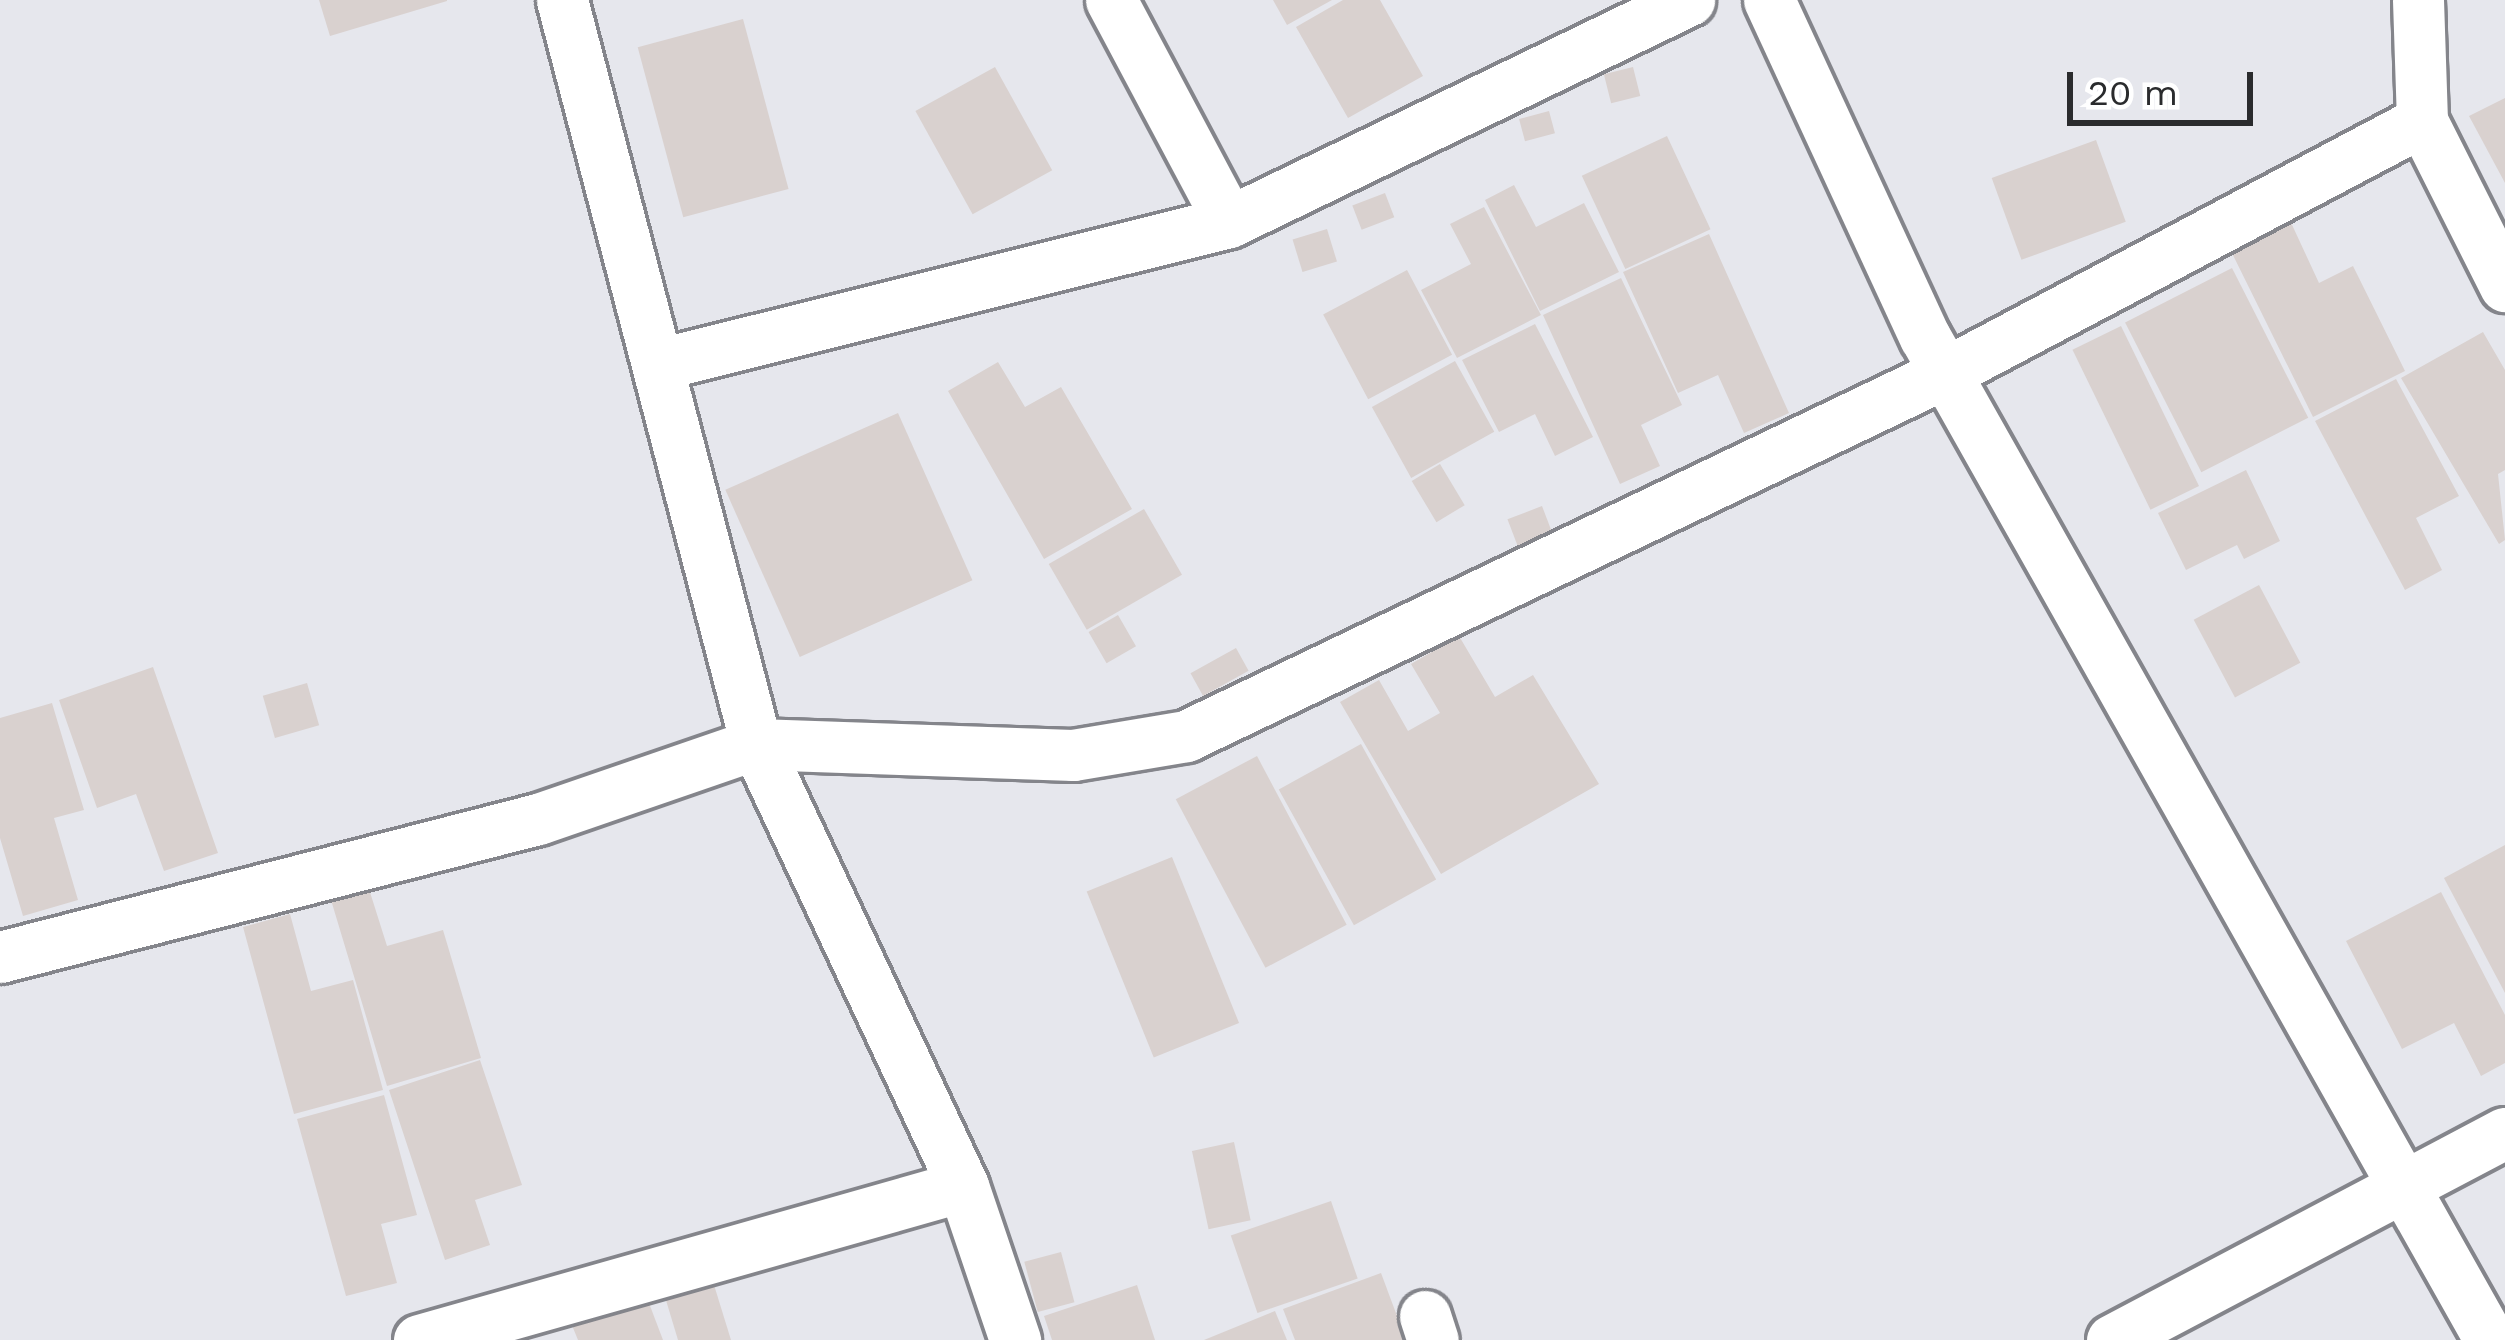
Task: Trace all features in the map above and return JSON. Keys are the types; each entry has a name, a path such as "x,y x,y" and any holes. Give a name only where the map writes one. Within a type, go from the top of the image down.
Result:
{"street":[{"path":"562,0 756,744 963,1186 1015,1340"},
{"path":"1111,0 1228,222"},
{"path":"660,364 1228,222 1689,0"},
{"path":"1769,0 1945,373 2398,1188 2490,1340"},
{"path":"2418,0 2422,121 2505,286"},
{"path":"0,957 538,819 756,744 1072,755 1186,736 1945,373 2422,121"},
{"path":"2112,1340 2505,1132"},
{"path":"419,1340 963,1186"}],"building":[{"path":"319,0 447,0 447,1 330,36"},
{"path":"1273,0 1332,0 1287,25"},
{"path":"1343,0 1380,0 1423,76 1348,118 1296,27"},
{"path":"743,19 789,189 683,217 638,47"},
{"path":"995,67 1052,170 973,214 915,111"},
{"path":"1633,67 1640,96 1611,103 1604,74"},
{"path":"2505,98 2505,183 2469,116"},
{"path":"1549,111 1555,133 1525,141 1519,119"},
{"path":"1667,136 1711,229 1625,269 1582,176"},
{"path":"2096,140 2126,222 2021,260 1992,178"},
{"path":"1514,185 1536,227 1584,203 1619,272 1540,311 1485,200"},
{"path":"1385,193 1394,217 1362,230 1352,206"},
{"path":"1484,207 1541,315 1457,358 1421,290 1471,264 1450,224"},
{"path":"2287,214 2319,283 2353,266 2405,371 2313,417 2227,243"},
{"path":"1327,229 1337,262 1303,272 1293,240"},
{"path":"1709,234 1789,413 1744,433 1718,375 1678,393 1623,272"},
{"path":"2232,268 2308,418 2201,472 2125,322"},
{"path":"1407,270 1452,355 1368,399 1323,315"},
{"path":"1621,278 1682,405 1641,425 1660,466 1620,484 1543,315"},
{"path":"1535,324 1593,437 1555,456 1535,414 1499,432 1462,360"},
{"path":"2121,326 2199,486 2150,510 2072,350"},
{"path":"2483,332 2505,370 2505,470 2498,474 2505,540 2499,544 2401,378"},
{"path":"1455,361 1494,432 1411,478 1372,407"},
{"path":"998,362 1025,407 1061,387 1132,509 1044,559 948,391"},
{"path":"2396,379 2459,496 2416,518 2442,570 2405,590 2315,421"},
{"path":"898,413 972,580 800,657 725,490"},
{"path":"1440,464 1465,505 1436,522 1412,481"},
{"path":"2246,470 2280,541 2244,559 2237,545 2186,570 2158,513"},
{"path":"1542,506 1556,542 1521,556 1507,519"},
{"path":"1144,509 1182,575 1087,630 1049,564"},
{"path":"2259,585 2300,663 2235,697 2194,620"},
{"path":"1118,615 1136,646 1107,663 1089,632"},
{"path":"1459,636 1495,697 1533,675 1599,784 1441,874 1340,702 1379,680 1408,731 1440,713 1411,664"},
{"path":"1236,648 1249,671 1203,696 1191,673"},
{"path":"153,667 218,853 164,871 136,794 97,808 59,700"},
{"path":"307,683 319,725 275,738 263,696"},
{"path":"52,703 84,810 54,818 78,900 23,916 0,838 0,718"},
{"path":"1361,744 1436,880 1354,925 1279,790"},
{"path":"1257,756 1347,925 1265,968 1176,799"},
{"path":"2505,845 2505,993 2444,878"},
{"path":"1172,857 1239,1023 1154,1057 1087,891"},
{"path":"369,889 387,946 443,930 481,1058 387,1086 331,900"},
{"path":"2441,892 2505,1015 2505,1063 2481,1076 2454,1023 2402,1049 2346,941"},
{"path":"290,914 311,991 353,980 383,1090 294,1114 243,927"},
{"path":"480,1060 522,1185 475,1200 490,1245 445,1260 389,1090"},
{"path":"384,1095 417,1215 381,1224 397,1283 346,1296 297,1119"},
{"path":"1234,1142 1251,1220 1209,1229 1192,1151"},
{"path":"1331,1201 1358,1279 1257,1313 1231,1236"},
{"path":"1061,1252 1074,1302 1038,1312 1024,1262"},
{"path":"710,1272 731,1340 678,1340 662,1287"},
{"path":"1381,1273 1406,1340 1295,1340 1283,1309"},
{"path":"1137,1285 1155,1340 1052,1340 1044,1316"},
{"path":"644,1290 663,1340 578,1340 569,1318"},
{"path":"1275,1311 1287,1340 1204,1340"}]}
